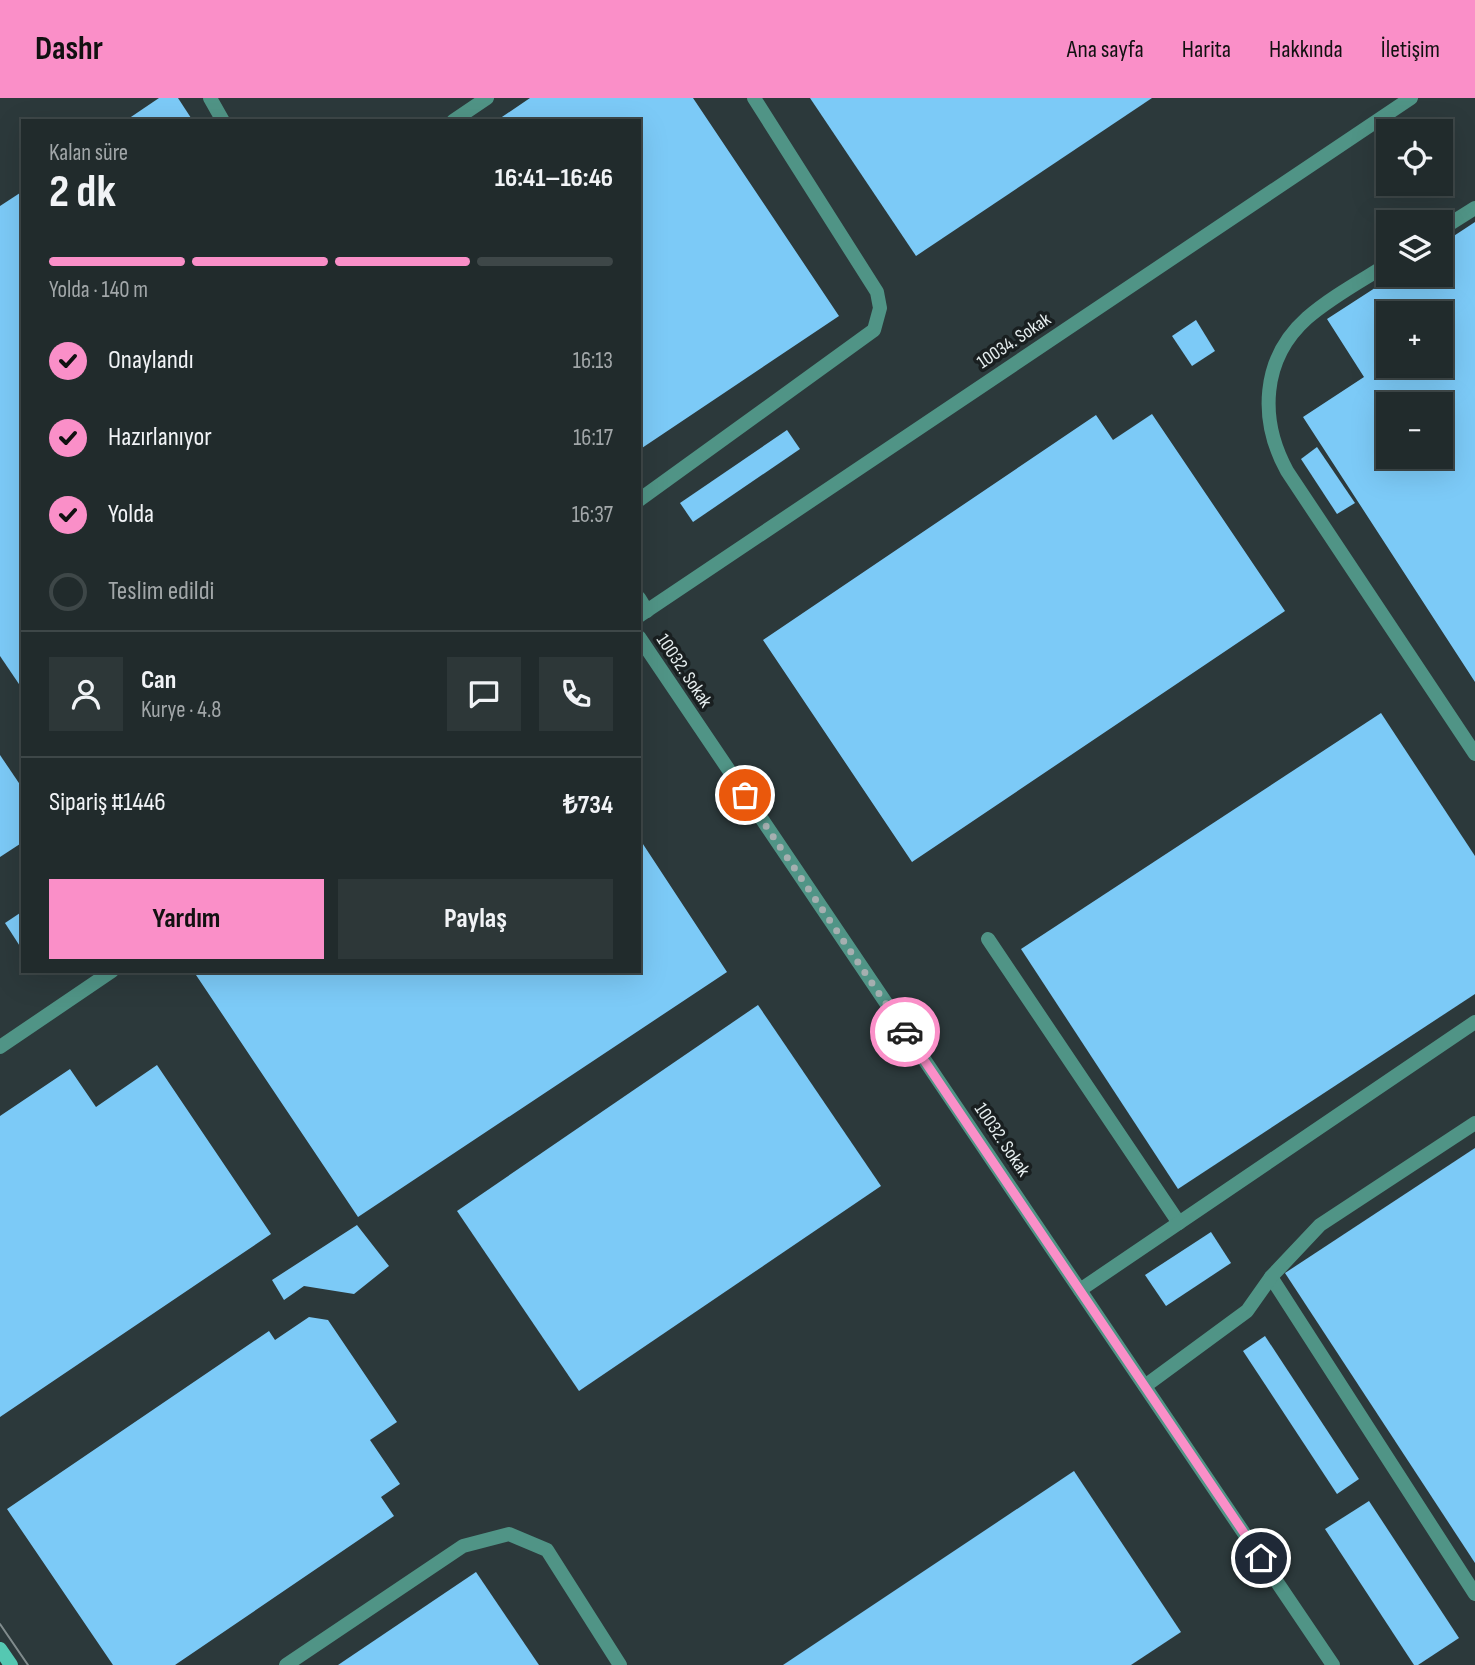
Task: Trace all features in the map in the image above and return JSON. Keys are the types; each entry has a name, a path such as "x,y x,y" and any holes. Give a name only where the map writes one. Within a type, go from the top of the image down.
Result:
{"street":[{"path":"209,98 222,119"},
{"path":"456,119 487,98"},
{"path":"641,499 874,330 880,308 877,292 754,98"},
{"name":"10034. Sokak","path":"641,608 1410,98"},
{"path":"1453,222 1475,208"},
{"path":"1376,272 1322,306 1292,334 1273,369 1267,411 1270,432 1287,471 1475,754"},
{"name":"10032. Sokak","path":"641,640 1333,1665"},
{"path":"988,939 1179,1223"},
{"path":"0,1047 109,973"},
{"path":"1080,1290 1475,1022"},
{"path":"1145,1386 1247,1311 1271,1277 1320,1225 1475,1123"},
{"path":"1271,1277 1475,1594"},
{"path":"286,1665 463,1546 509,1534 547,1550 620,1665"},
{"path":"0,1649 11,1665"}],"building":[{"path":"159,98 178,98 192,119 128,119"},
{"path":"530,98 693,98 839,316 641,449 641,119 499,119"},
{"path":"810,98 1152,98 916,256"},
{"path":"21,192 21,687 0,656 0,206"},
{"path":"1475,222 1475,682 1303,417 1364,377 1327,319 1376,287 1453,287 1453,236"},
{"path":"1196,320 1215,351 1192,366 1172,336"},
{"path":"1152,414 1285,611 912,862 763,640 1096,415 1113,440"},
{"path":"787,430 800,449 693,522 680,503"},
{"path":"1317,447 1355,503 1337,514 1301,459"},
{"path":"1381,713 1475,856 1475,994 1178,1189 1021,949"},
{"path":"0,755 21,786 21,843 0,857"},
{"path":"641,841 727,972 358,1217 196,975 641,973"},
{"path":"21,912 21,948 5,923"},
{"path":"758,1005 881,1186 579,1391 457,1211"},
{"path":"157,1065 271,1234 0,1417 0,1116 70,1069 96,1107"},
{"path":"1475,1148 1475,1563 1285,1273"},
{"path":"357,1225 389,1266 354,1294 304,1286 284,1300 272,1280"},
{"path":"1211,1232 1231,1263 1166,1306 1145,1275"},
{"path":"309,1317 328,1320 397,1422 370,1440 400,1484 381,1497 394,1516 175,1665 113,1665 7,1509 269,1331 275,1340"},
{"path":"1265,1336 1359,1479 1337,1494 1243,1351"},
{"path":"1074,1471 1181,1632 1131,1665 783,1665"},
{"path":"1369,1501 1459,1638 1418,1665 1414,1665 1325,1529"},
{"path":"476,1572 539,1665 338,1665"}],"tram line":[{"path":"0,1624 28,1665"}],"way so far":[{"path":"745,795 905,1032"}],"route":[{"path":"905,1032 1261,1558"}]}
